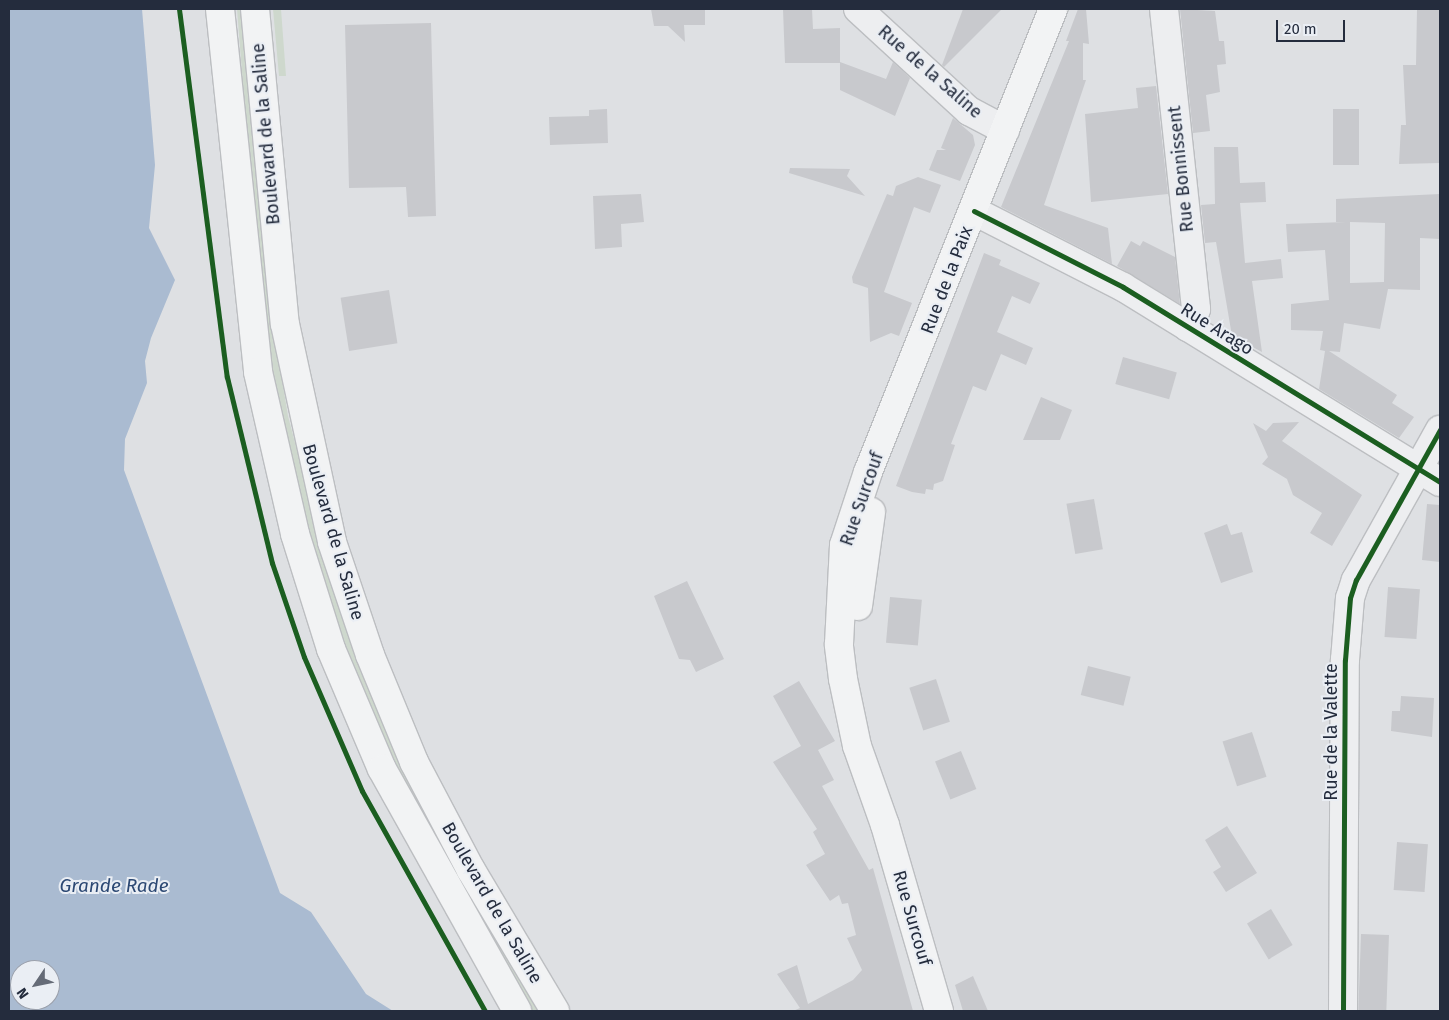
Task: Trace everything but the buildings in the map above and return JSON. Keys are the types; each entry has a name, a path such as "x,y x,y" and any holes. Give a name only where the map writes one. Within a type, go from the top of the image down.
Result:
{"main road":[{"name":"Boulevard de la Saline","path":"220,9 258,372 295,534 331,649 382,769 517,1011"},
{"name":"Boulevard de la Saline","path":"255,9 285,324 332,542 370,655 414,762 471,870 555,1011"},
{"name":"Rue de la Paix","path":"884,439 1053,9"},
{"name":"Rue Surcouf","path":"884,439 844,545 839,644 857,746 885,825 939,1011"}],"street":[{"name":"Rue de la Saline","path":"858,9 969,111 1005,130"},
{"name":"Rue Bonnissent","path":"1164,9 1196,309 1188,327"},
{"name":"Rue Arago","path":"974,211 1123,287 1429,476"},
{"name":"Rue de la Valette","path":"1343,1011 1348,614 1356,580 1429,476 1440,430"}],"shaded area":[{"path":"237,9 249,9 273,324 288,416 337,603 362,670 540,1011 527,1011 446,874 352,675 306,535 262,326"},
{"path":"273,9 281,9 286,76 279,76"}],"water":[{"name":"Grande Rade","path":"9,9 142,9 155,165 149,228 175,280 151,338 145,361 147,383 125,439 124,470 280,893 311,912 366,994 393,1011 9,1011"}],"cycle path":[{"path":"179,9 227,377 272,563 304,657 362,791 485,1011"},
{"path":"974,211 1123,287 1440,482"},
{"path":"1343,1011 1345,660 1350,598 1356,580 1440,430"}]}
